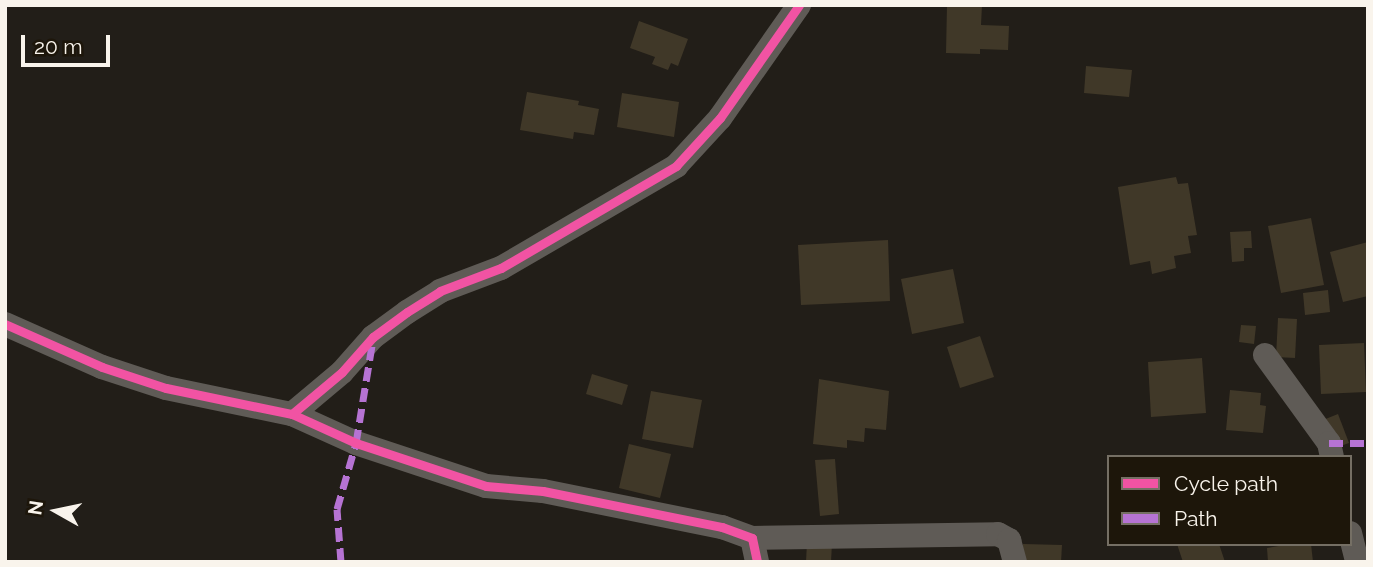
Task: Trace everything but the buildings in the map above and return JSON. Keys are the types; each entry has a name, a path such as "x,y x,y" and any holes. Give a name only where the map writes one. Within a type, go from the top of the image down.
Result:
{"street":[{"path":"292,415 342,372 373,337 407,312 440,291 501,268 676,166 720,118 799,5"},
{"path":"5,324 102,367 166,388 292,415 356,443 486,486 544,491 722,527 752,538 998,534 1009,540 1015,562"},
{"path":"1265,355 1329,443 1332,455"},
{"path":"752,538 757,562"},
{"path":"1352,541 1357,562"}],"marked path":[{"path":"341,562 337,509 356,443 373,339"},
{"path":"1329,443 1368,443"}],"cycle path":[{"path":"292,414 342,372 373,337 407,312 440,291 501,268 676,166 720,118 799,5"},
{"path":"5,324 102,367 166,388 292,414 356,443 486,486 543,491 722,527 752,538 757,562"}]}
